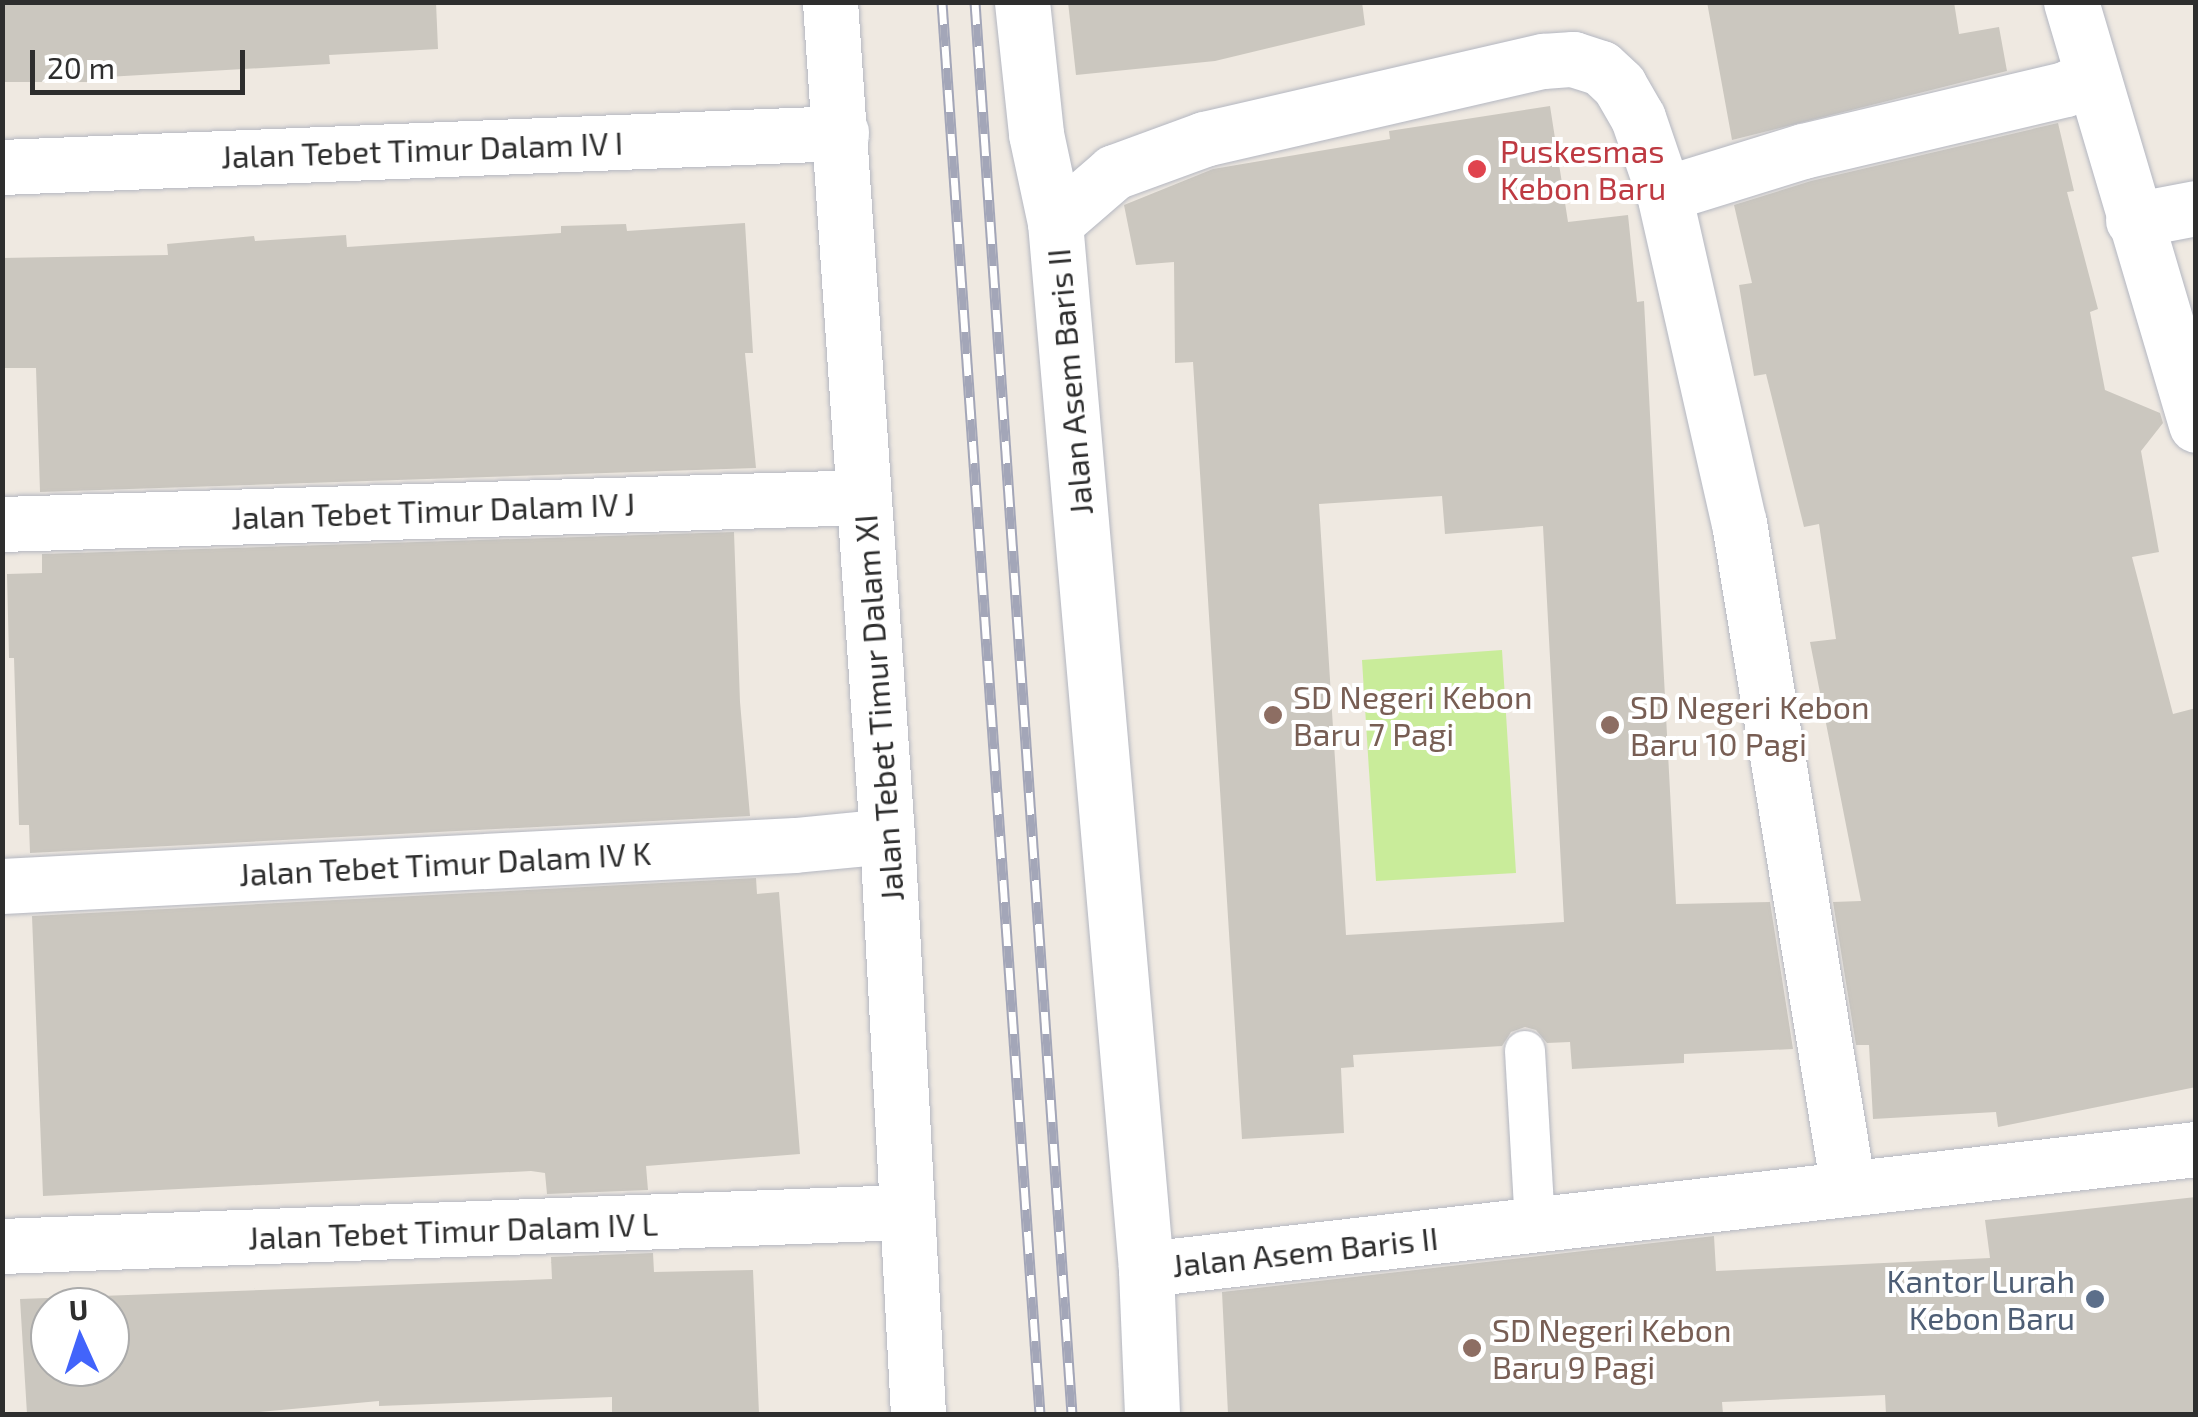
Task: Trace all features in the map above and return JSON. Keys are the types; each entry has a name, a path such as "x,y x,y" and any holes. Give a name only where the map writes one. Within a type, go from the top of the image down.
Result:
{"street":[{"name":"Jalan Tebet Timur Dalam XI","path":"830,2 887,836 904,1212 918,1414"},
{"path":"1022,2 1036,134 1055,222"},
{"path":"2071,2 2090,77 2196,424"},
{"name":"Jalan Asem Baris II","path":"1848,1188 1740,523 1664,194 1638,118 1619,85 1601,68 1574,59 1543,62 1204,139 1114,172 1055,222 1146,1269 2196,1149"},
{"path":"1664,194 1803,151 2066,89 2090,77"},
{"name":"Jalan Tebet Timur Dalam IV I","path":"2,167 840,133"},
{"path":"2133,220 2196,208"},
{"name":"Jalan Tebet Timur Dalam IV J","path":"2,524 864,496"},
{"name":"Jalan Tebet Timur Dalam IV K","path":"2,886 794,845 887,836"},
{"name":"Jalan Tebet Timur Dalam IV L","path":"2,1246 904,1212"},
{"path":"1146,1269 1152,1414"}],"lane":[{"path":"1526,1051 1534,1225"}],"green space":[{"path":"1502,650 1516,873 1376,881 1362,660"}],"building":[{"path":"2,2 436,2 438,49 329,55 330,64 107,77 107,82 2,82"},
{"path":"1068,2 1362,2 1365,25 1215,61 1076,75"},
{"path":"1707,2 1954,2 1959,34 1999,27 2007,71 1732,140"},
{"path":"1550,106 1568,222 1628,215 1637,302 1644,301 1676,904 1770,902 1793,1049 1684,1054 1684,1063 1572,1069 1570,1042 1547,1043 1536,1030 1525,1027 1511,1032 1502,1046 1353,1055 1354,1067 1341,1068 1344,1133 1242,1139 1193,362 1175,363 1174,262 1136,265 1124,205 1213,169 1390,139 1389,131","holes":["1442,496 1445,534 1543,526 1564,922 1346,935 1319,504"]},
{"path":"2058,123 2074,191 2067,192 2098,309 2090,312 2105,390 2160,413 2163,423 2141,451 2159,552 2132,557 2173,714 2196,708 2196,1087 1998,1127 1996,1112 1873,1119 1869,1045 1856,1045 1833,902 1861,901 1810,642 1836,639 1819,524 1804,527 1766,374 1754,376 1739,285 1752,283 1734,205 1811,181"},
{"path":"745,223 753,353 745,353 756,468 40,492 36,368 3,368 2,258 168,255 167,244 254,236 255,241 346,235 347,247 561,233 561,226 626,224 627,231"},
{"path":"734,532 740,702 750,816 30,853 29,825 19,825 7,574 42,573 42,554"},
{"path":"756,878 757,894 779,892 800,1154 646,1166 648,1190 547,1194 545,1173 531,1171 43,1196 32,916"},
{"path":"2196,1197 2196,1414 1886,1414 1885,1395 1722,1402 1723,1414 1228,1414 1222,1292 1714,1236 1716,1271 1990,1258 1985,1220"},
{"path":"653,1253 654,1272 753,1270 759,1414 612,1414 612,1397 379,1406 379,1401 239,1414 27,1414 20,1299 30,1299 30,1387 130,1387 130,1295 552,1279 551,1257"}],"railway":[{"path":"942,2 1040,1414"},
{"path":"975,2 1072,1414"}],"place":[{"name":"Puskesmas Kebon Baru","path":"1477,169"},
{"name":"SD Negeri Kebon Baru 7 Pagi","path":"1273,715"},
{"name":"SD Negeri Kebon Baru 10 Pagi","path":"1610,725"},
{"name":"Kantor Lurah Kebon Baru","path":"2095,1299"},
{"name":"SD Negeri Kebon Baru 9 Pagi","path":"1472,1348"}]}
